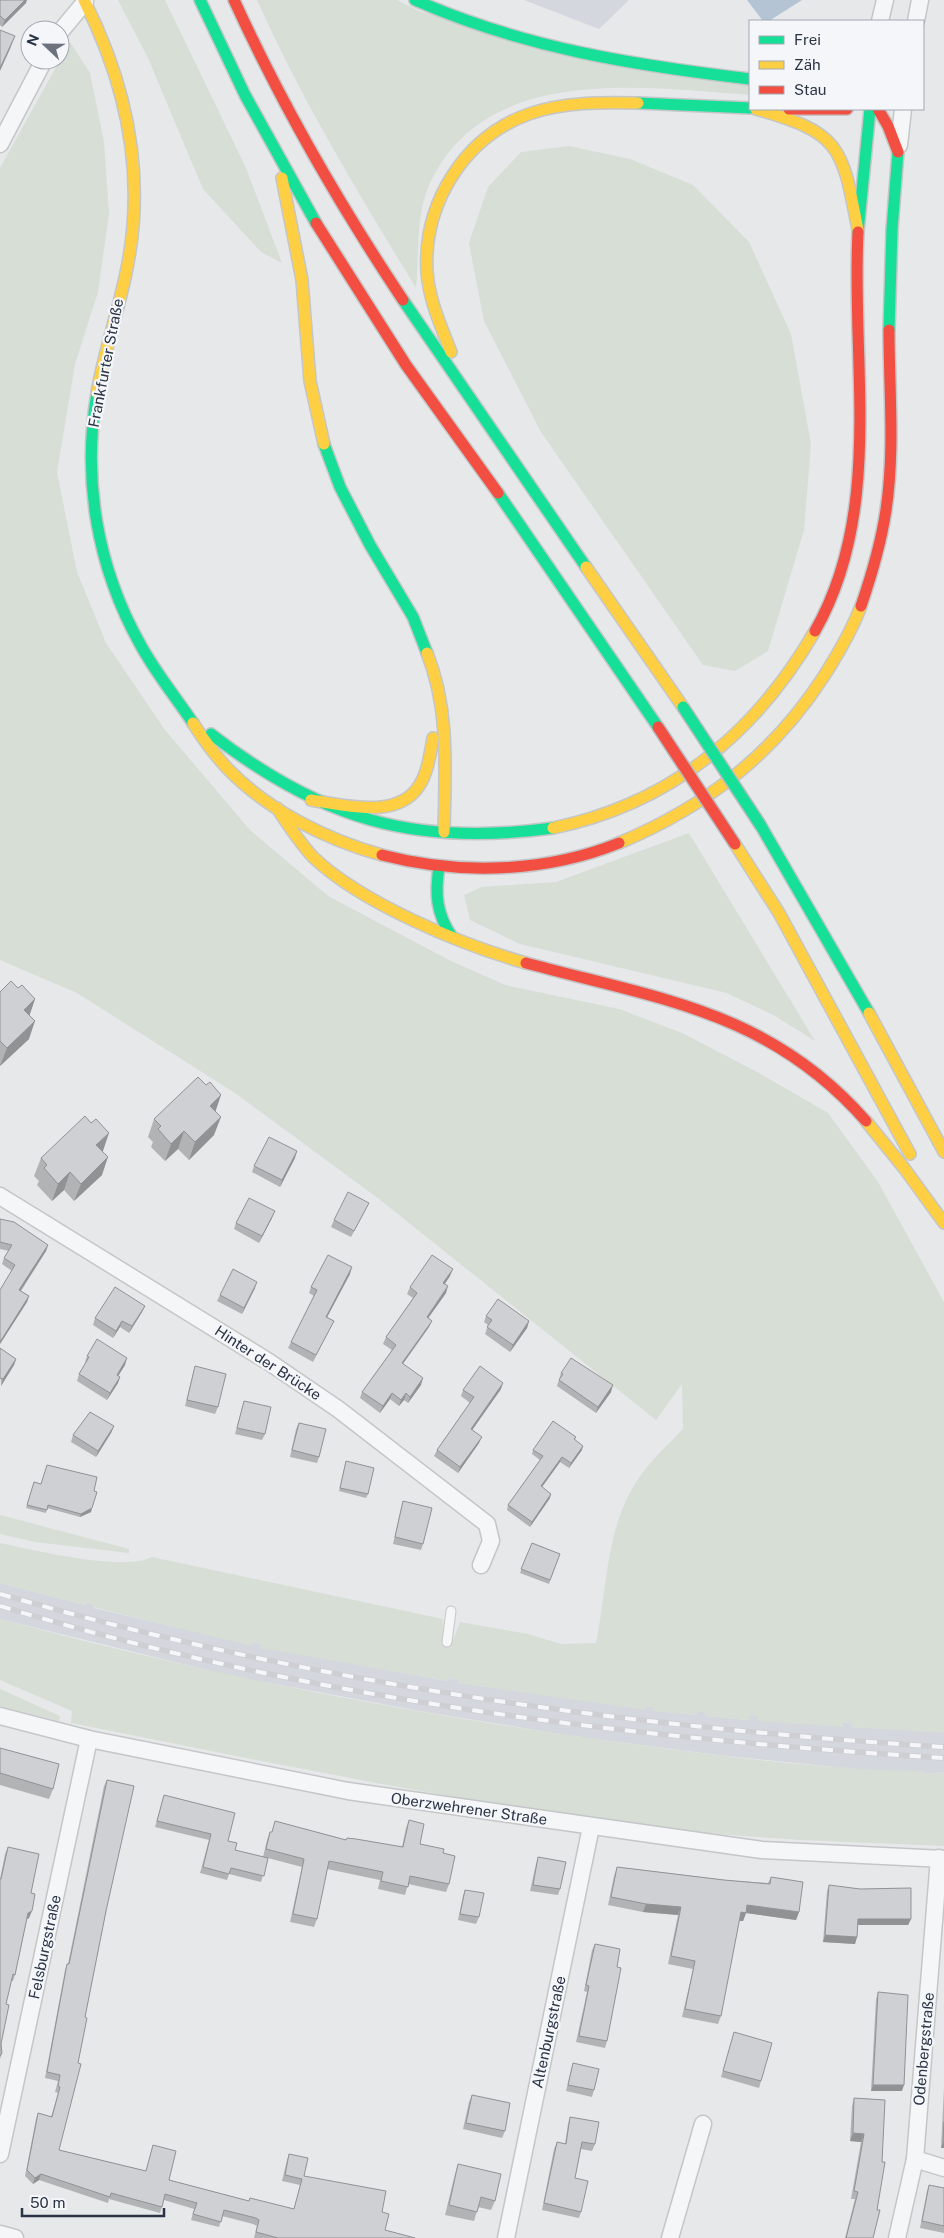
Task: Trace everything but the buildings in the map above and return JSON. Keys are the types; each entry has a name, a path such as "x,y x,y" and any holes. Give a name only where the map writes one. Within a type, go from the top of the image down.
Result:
{"main road":[{"path":"200,0 277,154 306,206 407,365 658,727 784,921 927,1185 944,1222"},
{"path":"234,0 286,106 333,190 395,289 683,707 761,826 853,982 944,1152"},
{"path":"415,0 457,18 546,46 647,66 749,79"},
{"name":"Frankfurter Straße","path":"85,1 109,53 126,107 134,167 135,200 127,266 103,366 92,426 91,457 94,513 105,564 122,611 152,664 187,713"},
{"path":"468,395 434,309 427,271 426,252 438,202 454,173 476,146 489,134 521,116 558,106 616,103 749,108"},
{"path":"759,110 808,125 832,144 840,153 858,230"},
{"path":"187,713 249,764 311,800 373,822 443,836 550,829 593,819 627,807 679,780 727,743 762,709 792,672 824,616 836,586 851,530 859,470 858,230 870,110"},
{"path":"187,713 201,737 228,770 277,808 330,837 367,850 439,862 502,868 559,862 609,847 661,825 692,808 748,767 795,718 825,677 850,633 863,602 882,540 890,466 889,305 898,152 888,126 879,110"},
{"path":"277,154 302,280 310,381 321,435 340,487 352,511 413,617 430,660 439,694 446,749 443,836"},
{"path":"311,800 382,808 401,802 411,795 420,786 430,764 439,694"},
{"path":"277,808 306,849 335,874 363,893 452,937 512,959 702,1010 747,1029 781,1048 832,1085 856,1108 905,1169 944,1222"},
{"path":"439,862 435,896 436,910 440,920 452,937"}],"street":[{"path":"880,20 885,0"},
{"path":"916,20 920,0"},
{"path":"70,20 85,1"},
{"path":"0,144 39,70"},
{"path":"898,152 903,110"},
{"name":"Hinter der Brücke","path":"0,1196 269,1362 338,1409 487,1524 491,1540 481,1565"},
{"name":"Oberzwehrener Straße","path":"0,1716 89,1740 348,1791 762,1850 942,1859"},
{"name":"Felsburgstraße","path":"0,2154 89,1740"},
{"name":"Altenburgstraße","path":"506,2238 591,1827"},
{"name":"Odenbergstraße","path":"898,2238 915,2159 942,1859"},
{"path":"670,2238 704,2124"},
{"path":"915,2159 944,2168"},
{"path":"0,2234 15,2238"}],"lane":[{"path":"447,1642 451,1611"}],"shaded area":[{"path":"118,0 165,0 246,168 282,263 261,252 203,189 148,58"},
{"path":"257,0 397,0 421,12 749,86 749,95 613,88 567,92 523,102 484,120 451,149 427,190 419,226 416,288 312,111 274,38"},
{"path":"524,0 629,0 599,29"},
{"path":"70,42 90,73 104,142 109,214 98,292 75,364 57,472 77,572 106,643 165,730 250,830 328,896 449,960 505,985 619,1009 682,1033 759,1073 828,1113 878,1182 944,1302 944,1733 851,1727 851,1723 842,1722 841,1727 758,1721 758,1716 749,1716 749,1720 705,1716 705,1712 697,1711 696,1715 654,1711 654,1707 647,1706 646,1710 457,1683 458,1680 449,1678 448,1681 260,1648 261,1644 253,1642 252,1646 93,1607 94,1605 86,1602 85,1605 0,1583 0,1543 100,1561 139,1561 152,1557 443,1619 443,1641 452,1643 460,1622 528,1634 561,1644 596,1643 610,1556 620,1514 629,1494 641,1475 683,1429 682,1384 656,1420 379,1199 235,1093 77,993 0,960 0,168 54,70 70,70"},
{"path":"569,146 630,159 693,185 749,242 791,334 811,444 804,530 768,651 735,671 703,665 541,432 484,321 469,243 488,187 521,152"},
{"path":"689,833 815,1041 775,1016 727,993 520,944 470,920 464,895 482,887 556,882"},
{"path":"0,1515 129,1549 129,1553 35,1542 0,1534"},
{"path":"0,1583 85,1605 86,1602 94,1605 94,1608 252,1645 253,1642 261,1644 261,1647 447,1681 448,1678 458,1680 458,1683 645,1709 646,1706 655,1707 655,1711 696,1715 697,1711 706,1712 706,1716 749,1720 749,1716 758,1716 758,1720 842,1726 842,1722 851,1723 851,1727 944,1732 944,1772 924,1774 923,1771 874,1771 718,1755 566,1735 425,1712 232,1676 0,1619"},
{"path":"0,1619 235,1676 473,1721 706,1754 778,1762 924,1771 924,1774 944,1772 944,1846 768,1838 709,1833 548,1812 388,1785 71,1723 72,1711 0,1680"},
{"path":"0,1689 60,1716 59,1721 0,1706"}],"water":[{"path":"747,0 802,0 771,20 762,20"}],"railway":[{"path":"0,1594 116,1625 233,1653 350,1676 468,1696 586,1713 705,1727 944,1747"},
{"path":"0,1606 116,1638 232,1666 349,1690 586,1726 824,1750 944,1758"}],"traffic: fast":[{"path":"200,0 245,95 316,223"},
{"path":"415,0 497,31 580,52 664,68 749,79"},
{"path":"638,103 749,108"},
{"path":"858,232 870,110"},
{"path":"889,330 892,229 898,152"},
{"path":"403,300 586,567"},
{"path":"97,393 91,458 93,490 97,522 113,584 125,615 140,644 193,723"},
{"path":"324,444 340,487 370,545 413,617 427,653"},
{"path":"498,493 658,727"},
{"path":"683,707 761,826"},
{"path":"211,734 252,763 291,787 331,806 371,820 413,829 456,833 503,833 553,828"},
{"path":"761,826 869,1013"},
{"path":"439,866 438,903 443,920 452,937"}],"traffic: slow":[{"path":"84,0 112,65 122,97 133,164 132,233 127,268 97,393"},
{"path":"451,352 430,293 427,272 428,247 432,222 440,198 452,176 467,156 485,139 506,125 529,114 569,105 638,103"},
{"path":"759,110 806,126 833,147 841,161 847,179 858,230"},
{"path":"282,178 302,280 310,381 324,444"},
{"path":"586,567 683,707"},
{"path":"619,843 680,813 735,776 759,754 783,730 824,676 844,642 861,606"},
{"path":"553,828 595,817 635,801 672,782 706,759 737,732 766,701 792,668 815,631"},
{"path":"427,653 440,696 443,719 445,764 444,832"},
{"path":"193,723 227,768 260,797 299,822 319,832 361,849 382,855"},
{"path":"311,800 369,808 384,807 409,797 419,786 425,775 433,738"},
{"path":"277,808 313,857 333,874 358,890 385,906 443,934 526,963"},
{"path":"735,844 779,913 910,1154"},
{"path":"869,1013 944,1152"},
{"path":"866,1121 904,1168 944,1223"}],"traffic: jam":[{"path":"234,0 252,39 312,153 356,227 403,300"},
{"path":"879,110 888,126 898,152"},
{"path":"316,223 406,365 498,493"},
{"path":"815,631 836,585 850,536 857,486 860,436 858,232"},
{"path":"861,606 879,546 889,488 891,442 889,330"},
{"path":"658,727 735,844"},
{"path":"382,855 441,866 501,868 561,860 591,853 619,843"},
{"path":"526,963 666,1000 710,1014 751,1032 791,1055 829,1084 866,1121"}]}
